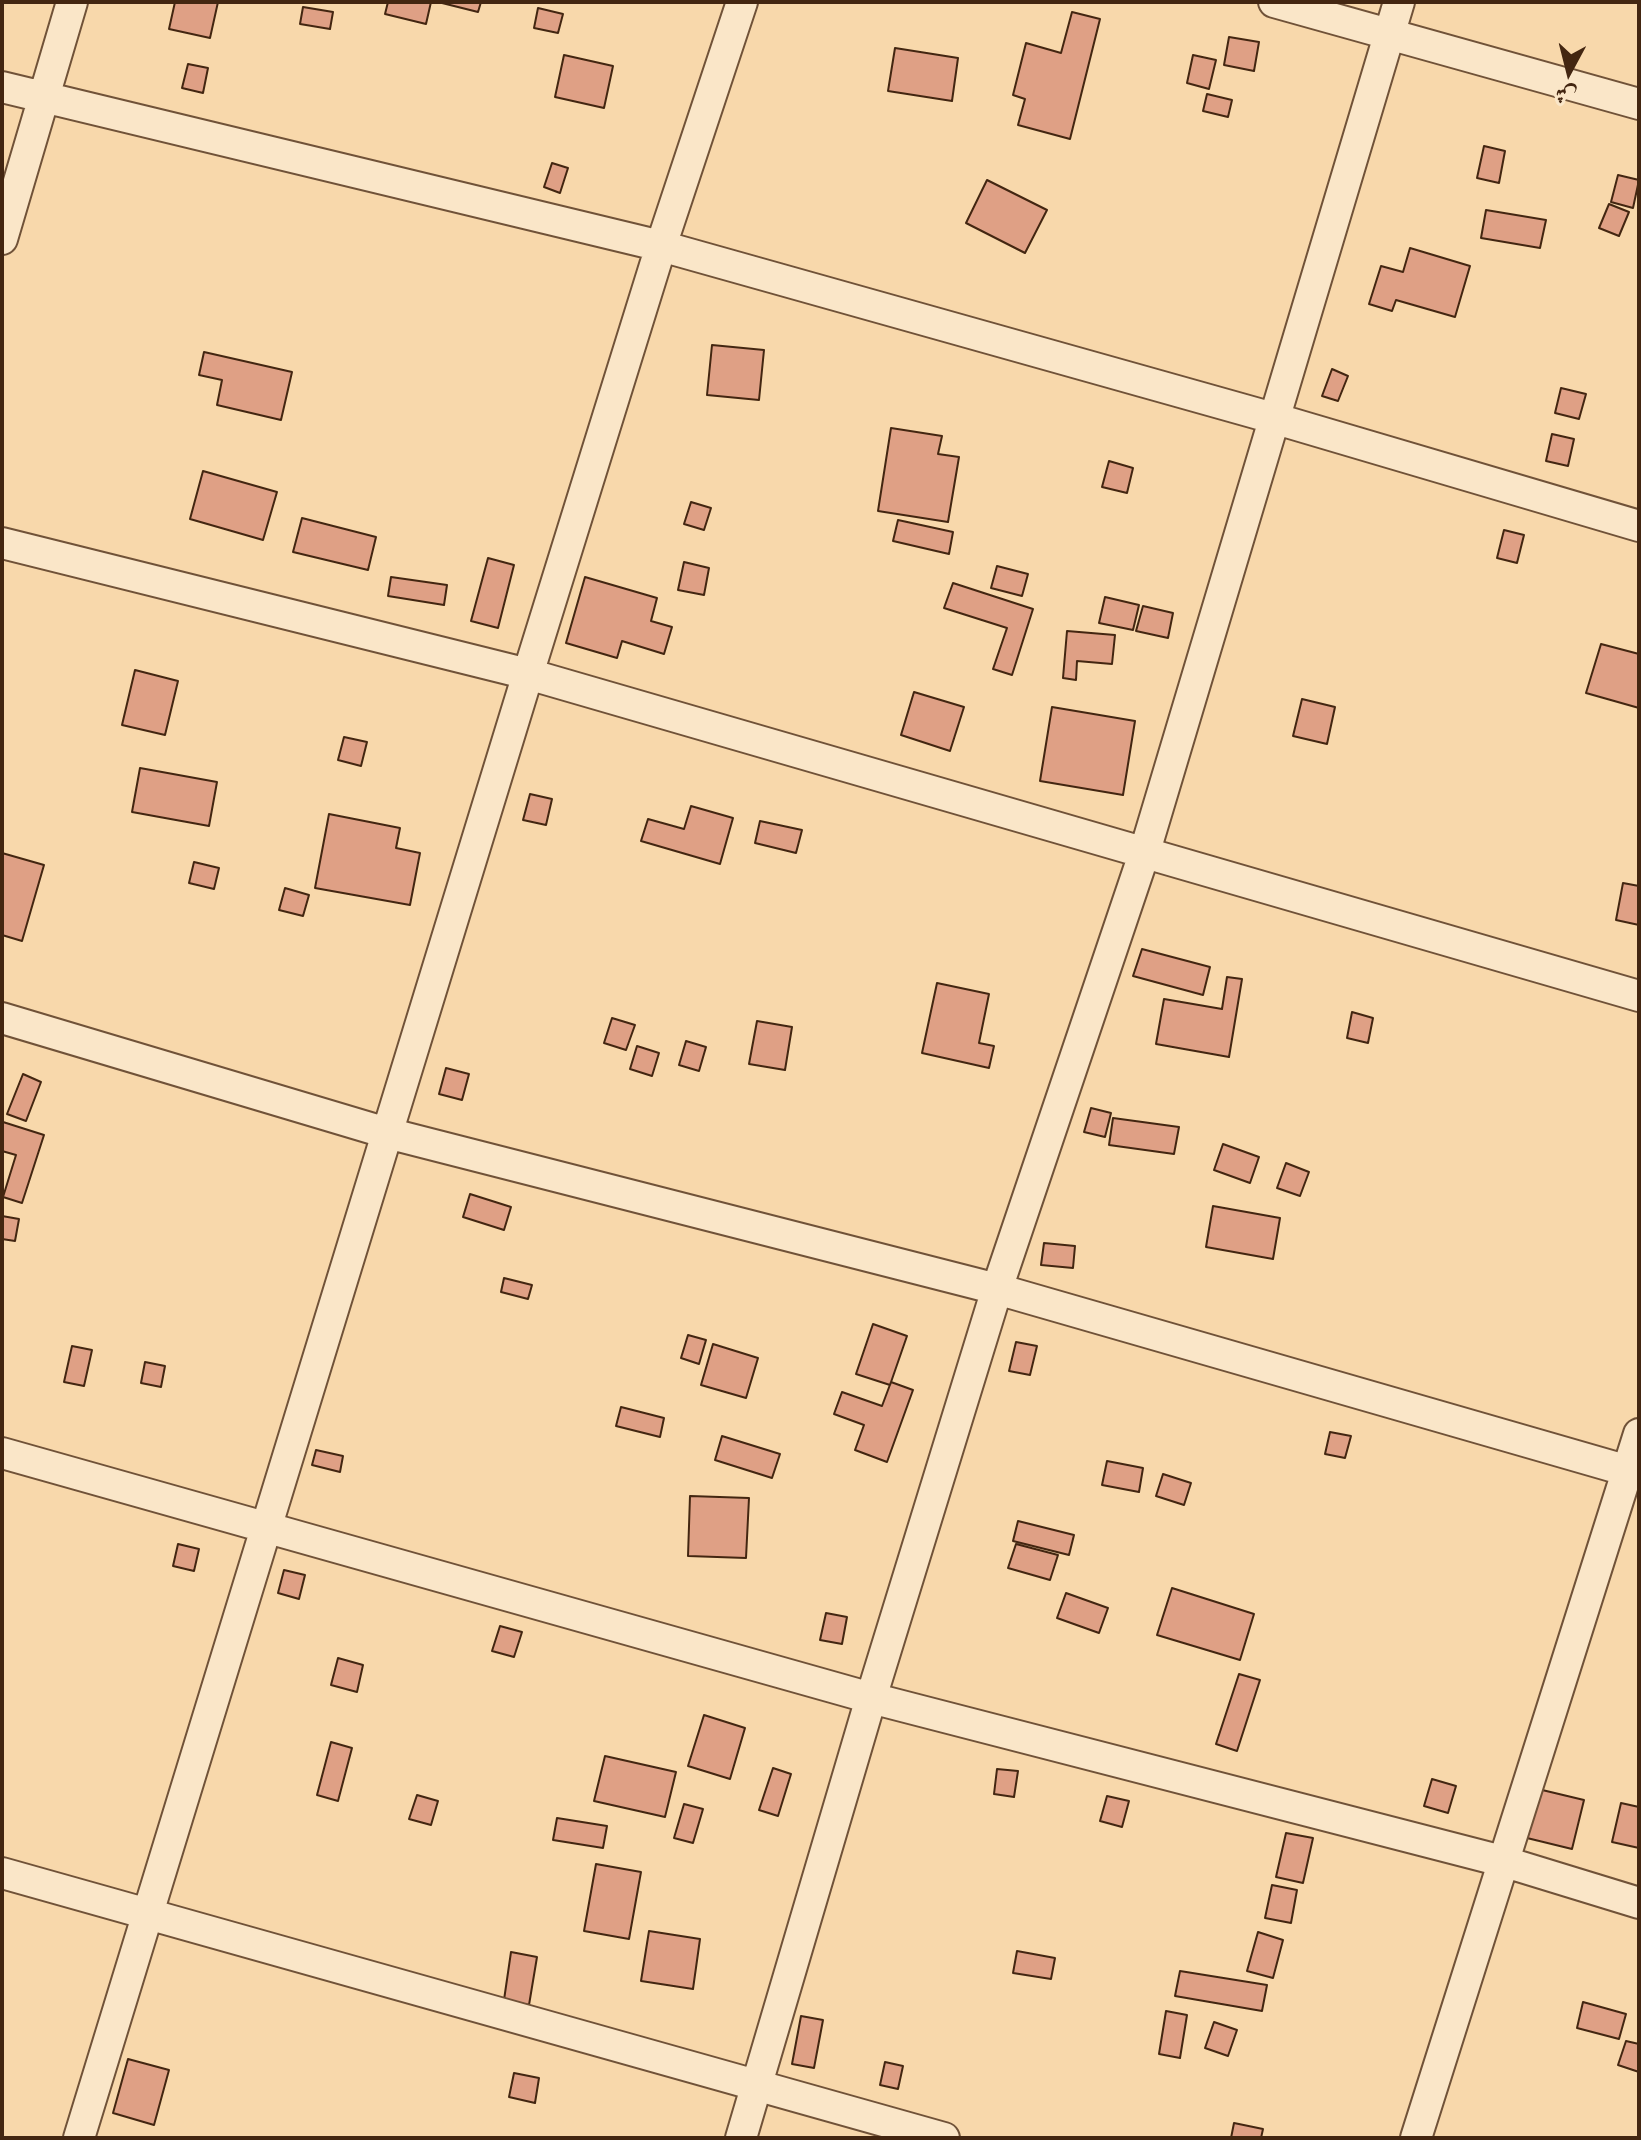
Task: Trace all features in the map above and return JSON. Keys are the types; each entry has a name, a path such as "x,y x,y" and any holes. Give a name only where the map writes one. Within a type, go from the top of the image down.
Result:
{"street":[{"path":"2,239 72,2"},
{"path":"79,2138 528,674 661,246 742,2"},
{"path":"1274,2 1639,104"},
{"path":"741,2138 871,1698 997,1289 1145,851 1399,2"},
{"path":"2,87 661,246 1273,418 1639,526"},
{"path":"2,543 528,674 1639,996"},
{"path":"2,1018 387,1133 997,1289 1634,1472"},
{"path":"1416,2138 1502,1861 1634,1472 1639,1434"},
{"path":"2,1453 871,1698 1502,1861 1639,1903"},
{"path":"2,1873 944,2138"}],"building":[{"path":"175,2 218,2 210,38 169,29"},
{"path":"388,2 431,2 426,24 385,14"},
{"path":"438,2 481,2 478,12"},
{"path":"303,7 333,12 330,29 300,24"},
{"path":"538,8 563,14 558,33 534,28"},
{"path":"1072,12 1100,19 1070,139 1018,125 1025,99 1013,95 1026,43 1061,53"},
{"path":"1229,37 1259,42 1254,71 1224,65"},
{"path":"895,48 958,58 952,101 888,91"},
{"path":"564,55 613,66 604,108 555,97"},
{"path":"1193,55 1216,60 1209,89 1187,83"},
{"path":"188,64 208,68 203,93 182,88"},
{"path":"1207,94 1232,100 1228,117 1203,111"},
{"path":"1484,146 1505,151 1499,183 1477,178"},
{"path":"552,163 568,168 560,193 544,187"},
{"path":"1618,175 1639,180 1633,208 1611,202"},
{"path":"987,180 1047,210 1025,253 966,223"},
{"path":"1609,204 1629,212 1619,236 1599,228"},
{"path":"1486,210 1546,220 1540,248 1481,238"},
{"path":"1410,248 1470,266 1455,317 1396,300 1392,311 1369,304 1381,266 1403,272"},
{"path":"712,345 764,350 759,400 707,395"},
{"path":"204,352 292,372 281,420 217,405 222,380 199,375"},
{"path":"1332,369 1348,376 1338,401 1322,396"},
{"path":"1561,388 1586,394 1579,419 1555,413"},
{"path":"891,428 942,436 938,454 959,457 948,522 878,511"},
{"path":"1552,434 1574,439 1568,466 1546,461"},
{"path":"1109,461 1133,468 1127,493 1102,487"},
{"path":"203,471 277,492 263,540 190,519"},
{"path":"691,502 711,508 704,530 684,524"},
{"path":"302,518 376,537 368,570 293,552"},
{"path":"898,520 953,532 949,554 893,541"},
{"path":"1504,530 1524,535 1517,563 1497,558"},
{"path":"488,558 514,565 498,628 471,621"},
{"path":"684,562 709,568 704,595 678,590"},
{"path":"997,566 1028,574 1022,596 991,588"},
{"path":"391,577 447,585 444,605 388,596"},
{"path":"585,577 657,598 651,621 672,627 664,654 622,641 617,658 566,643"},
{"path":"953,583 1033,609 1012,675 993,669 1007,628 944,608"},
{"path":"1105,597 1139,605 1133,630 1099,623"},
{"path":"1143,606 1173,613 1168,638 1136,631"},
{"path":"1067,631 1115,635 1112,664 1077,661 1076,680 1063,678"},
{"path":"1601,644 1639,654 1639,708 1586,693"},
{"path":"135,670 178,681 165,735 122,725"},
{"path":"914,692 964,707 950,751 901,735"},
{"path":"1302,699 1335,707 1327,744 1293,736"},
{"path":"1052,707 1135,721 1123,795 1040,781"},
{"path":"344,737 367,742 361,766 338,760"},
{"path":"140,768 217,782 209,826 132,812"},
{"path":"530,794 552,799 546,825 523,820"},
{"path":"691,806 733,818 720,864 641,841 648,819 684,829"},
{"path":"329,814 400,828 396,848 420,853 410,905 315,888"},
{"path":"760,821 802,830 796,853 755,843"},
{"path":"2,853 44,865 22,941 2,935"},
{"path":"194,862 219,868 214,889 189,883"},
{"path":"1623,883 1639,886 1639,925 1616,920"},
{"path":"285,888 309,895 303,916 279,910"},
{"path":"1142,949 1210,967 1203,995 1133,976"},
{"path":"1227,977 1242,979 1229,1057 1156,1044 1164,999 1222,1009"},
{"path":"937,983 989,994 979,1043 994,1046 989,1068 922,1053"},
{"path":"1352,1012 1373,1018 1368,1043 1347,1038"},
{"path":"612,1018 635,1025 626,1050 604,1043"},
{"path":"757,1021 792,1027 785,1070 749,1064"},
{"path":"686,1041 706,1047 699,1071 679,1065"},
{"path":"637,1046 659,1053 652,1076 630,1069"},
{"path":"446,1068 469,1074 462,1100 439,1094"},
{"path":"23,1074 41,1082 26,1121 7,1114"},
{"path":"1091,1108 1111,1113 1105,1137 1084,1132"},
{"path":"1113,1118 1179,1127 1174,1154 1109,1145"},
{"path":"3,1122 44,1135 22,1203 3,1197 16,1155 2,1151"},
{"path":"1223,1144 1259,1157 1250,1183 1214,1170"},
{"path":"1286,1163 1309,1172 1300,1196 1277,1188"},
{"path":"470,1194 511,1207 504,1230 463,1217"},
{"path":"1213,1206 1280,1218 1273,1259 1206,1247"},
{"path":"2,1216 19,1219 15,1241 2,1239"},
{"path":"1044,1243 1075,1246 1073,1268 1041,1265"},
{"path":"504,1278 532,1285 528,1299 501,1292"},
{"path":"873,1324 907,1336 890,1385 856,1374"},
{"path":"688,1335 706,1340 699,1364 681,1358"},
{"path":"1016,1342 1037,1346 1030,1375 1009,1371"},
{"path":"713,1344 758,1358 746,1398 701,1385"},
{"path":"72,1346 92,1350 84,1386 64,1382"},
{"path":"145,1362 165,1366 161,1387 141,1383"},
{"path":"891,1382 913,1390 887,1462 855,1450 864,1425 834,1414 842,1392 882,1406"},
{"path":"621,1407 664,1418 660,1437 616,1426"},
{"path":"1330,1432 1351,1436 1345,1458 1325,1454"},
{"path":"722,1436 780,1454 772,1478 715,1460"},
{"path":"316,1450 343,1456 340,1472 312,1465"},
{"path":"1107,1461 1143,1468 1139,1492 1102,1485"},
{"path":"1163,1474 1191,1483 1184,1505 1156,1496"},
{"path":"690,1496 749,1498 746,1558 688,1556"},
{"path":"1018,1521 1074,1535 1069,1555 1013,1541"},
{"path":"178,1544 199,1549 194,1571 173,1566"},
{"path":"1016,1544 1058,1555 1050,1580 1008,1568"},
{"path":"284,1570 305,1575 299,1599 278,1593"},
{"path":"1172,1588 1254,1614 1240,1660 1157,1635"},
{"path":"1066,1593 1108,1608 1099,1633 1057,1618"},
{"path":"826,1613 847,1617 842,1644 820,1640"},
{"path":"500,1626 522,1632 514,1657 492,1651"},
{"path":"338,1658 363,1665 357,1692 331,1685"},
{"path":"1239,1674 1260,1680 1237,1751 1216,1744"},
{"path":"704,1715 745,1728 730,1779 688,1766"},
{"path":"331,1742 352,1748 338,1801 317,1795"},
{"path":"605,1756 676,1772 665,1817 594,1801"},
{"path":"773,1768 791,1774 778,1816 759,1810"},
{"path":"997,1769 1018,1771 1014,1797 994,1794"},
{"path":"1432,1779 1456,1786 1448,1813 1424,1806"},
{"path":"1538,1789 1584,1800 1572,1849 1527,1838"},
{"path":"417,1795 438,1801 431,1825 409,1819"},
{"path":"1107,1796 1129,1801 1122,1827 1100,1821"},
{"path":"1621,1803 1639,1807 1639,1848 1612,1842"},
{"path":"684,1804 703,1809 693,1843 674,1838"},
{"path":"557,1818 607,1826 603,1848 553,1840"},
{"path":"1286,1833 1313,1838 1303,1883 1276,1877"},
{"path":"596,1864 641,1872 629,1939 584,1931"},
{"path":"1272,1885 1297,1890 1291,1923 1265,1918"},
{"path":"649,1931 700,1939 693,1989 641,1981"},
{"path":"1258,1932 1283,1940 1273,1978 1247,1971"},
{"path":"1017,1951 1055,1958 1051,1979 1013,1973"},
{"path":"511,1952 537,1957 529,2005 504,2000"},
{"path":"1180,1971 1267,1985 1262,2011 1175,1996"},
{"path":"1583,2002 1626,2014 1619,2039 1577,2028"},
{"path":"1166,2011 1187,2015 1180,2058 1159,2054"},
{"path":"801,2016 823,2020 814,2068 792,2064"},
{"path":"1214,2022 1237,2030 1228,2056 1205,2048"},
{"path":"1626,2041 1639,2044 1639,2072 1618,2065"},
{"path":"128,2059 169,2070 154,2125 113,2113"},
{"path":"885,2062 903,2066 898,2089 880,2085"},
{"path":"514,2073 539,2078 535,2103 509,2097"},
{"path":"1234,2123 1263,2129 1261,2138 1231,2138"}]}
